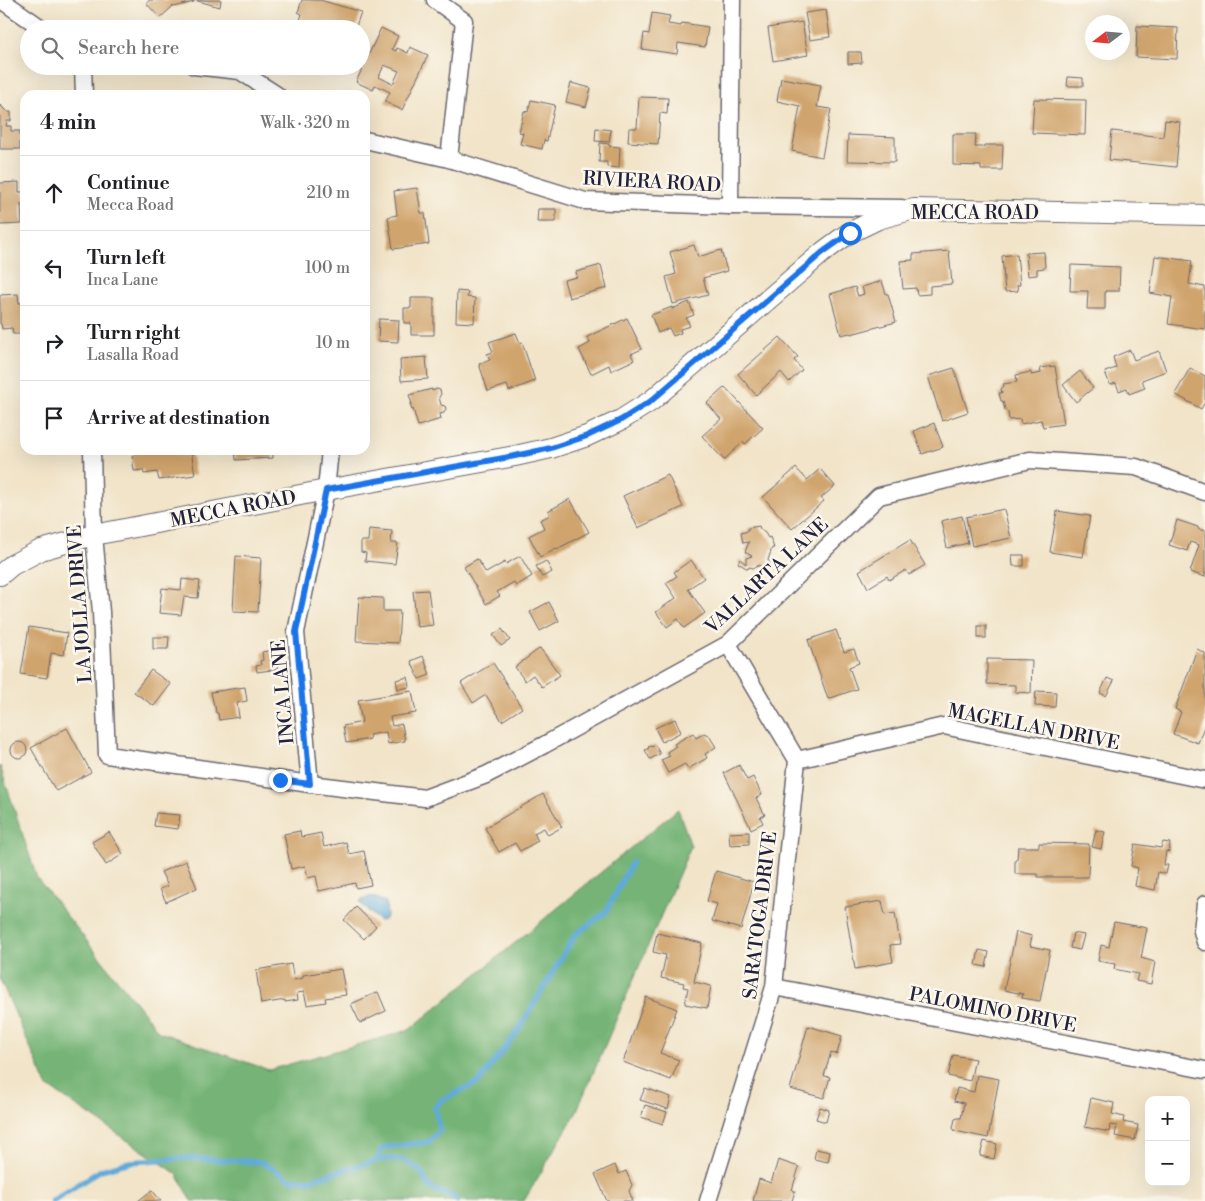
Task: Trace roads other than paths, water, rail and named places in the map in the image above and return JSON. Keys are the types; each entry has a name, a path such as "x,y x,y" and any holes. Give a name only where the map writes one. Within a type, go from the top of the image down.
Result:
{"street":[{"path":"1,0 31,20"},
{"path":"435,0 464,21 449,159"},
{"path":"730,206 732,0"},
{"path":"83,75 84,90"},
{"path":"246,75 269,90"},
{"name":"RIVIERA ROAD","path":"370,141 449,159 585,201 730,206 914,208"},
{"name":"MECCA ROAD","path":"0,576 12,565 41,550 94,535 326,490 505,458 542,450 587,436 621,420 651,401 823,252 850,233 878,219 914,208 1205,215"},
{"name":"LA JOLLA DRIVE","path":"92,455 94,535 101,612 108,755"},
{"name":"INCA LANE","path":"310,784 296,632 326,490 330,455"},
{"name":"VALLARTA LANE","path":"108,755 310,784 425,798 494,771 728,644 879,496 1030,460 1136,467 1205,492"},
{"path":"728,644 797,760"},
{"name":"MAGELLAN DRIVE","path":"797,760 944,726 1205,780"},
{"name":"SARATOGA DRIVE","path":"708,1201 774,987 797,760"},
{"path":"1205,904 1202,931 1205,942"},
{"name":"PALOMINO DRIVE","path":"774,987 1205,1070"}],"water":[{"path":"371,896 386,902 387,917 384,920 380,921 377,919 361,904 360,901"}],"waterway":[{"path":"52,1201 101,1170 130,1162 186,1158 261,1162 290,1179 309,1180 378,1160 381,1149 387,1147 429,1142 440,1130 435,1108 440,1101 479,1082 518,1031 575,935 606,912 632,862"},
{"path":"378,1160 405,1160 422,1173 429,1187 456,1198 457,1201"}]}
